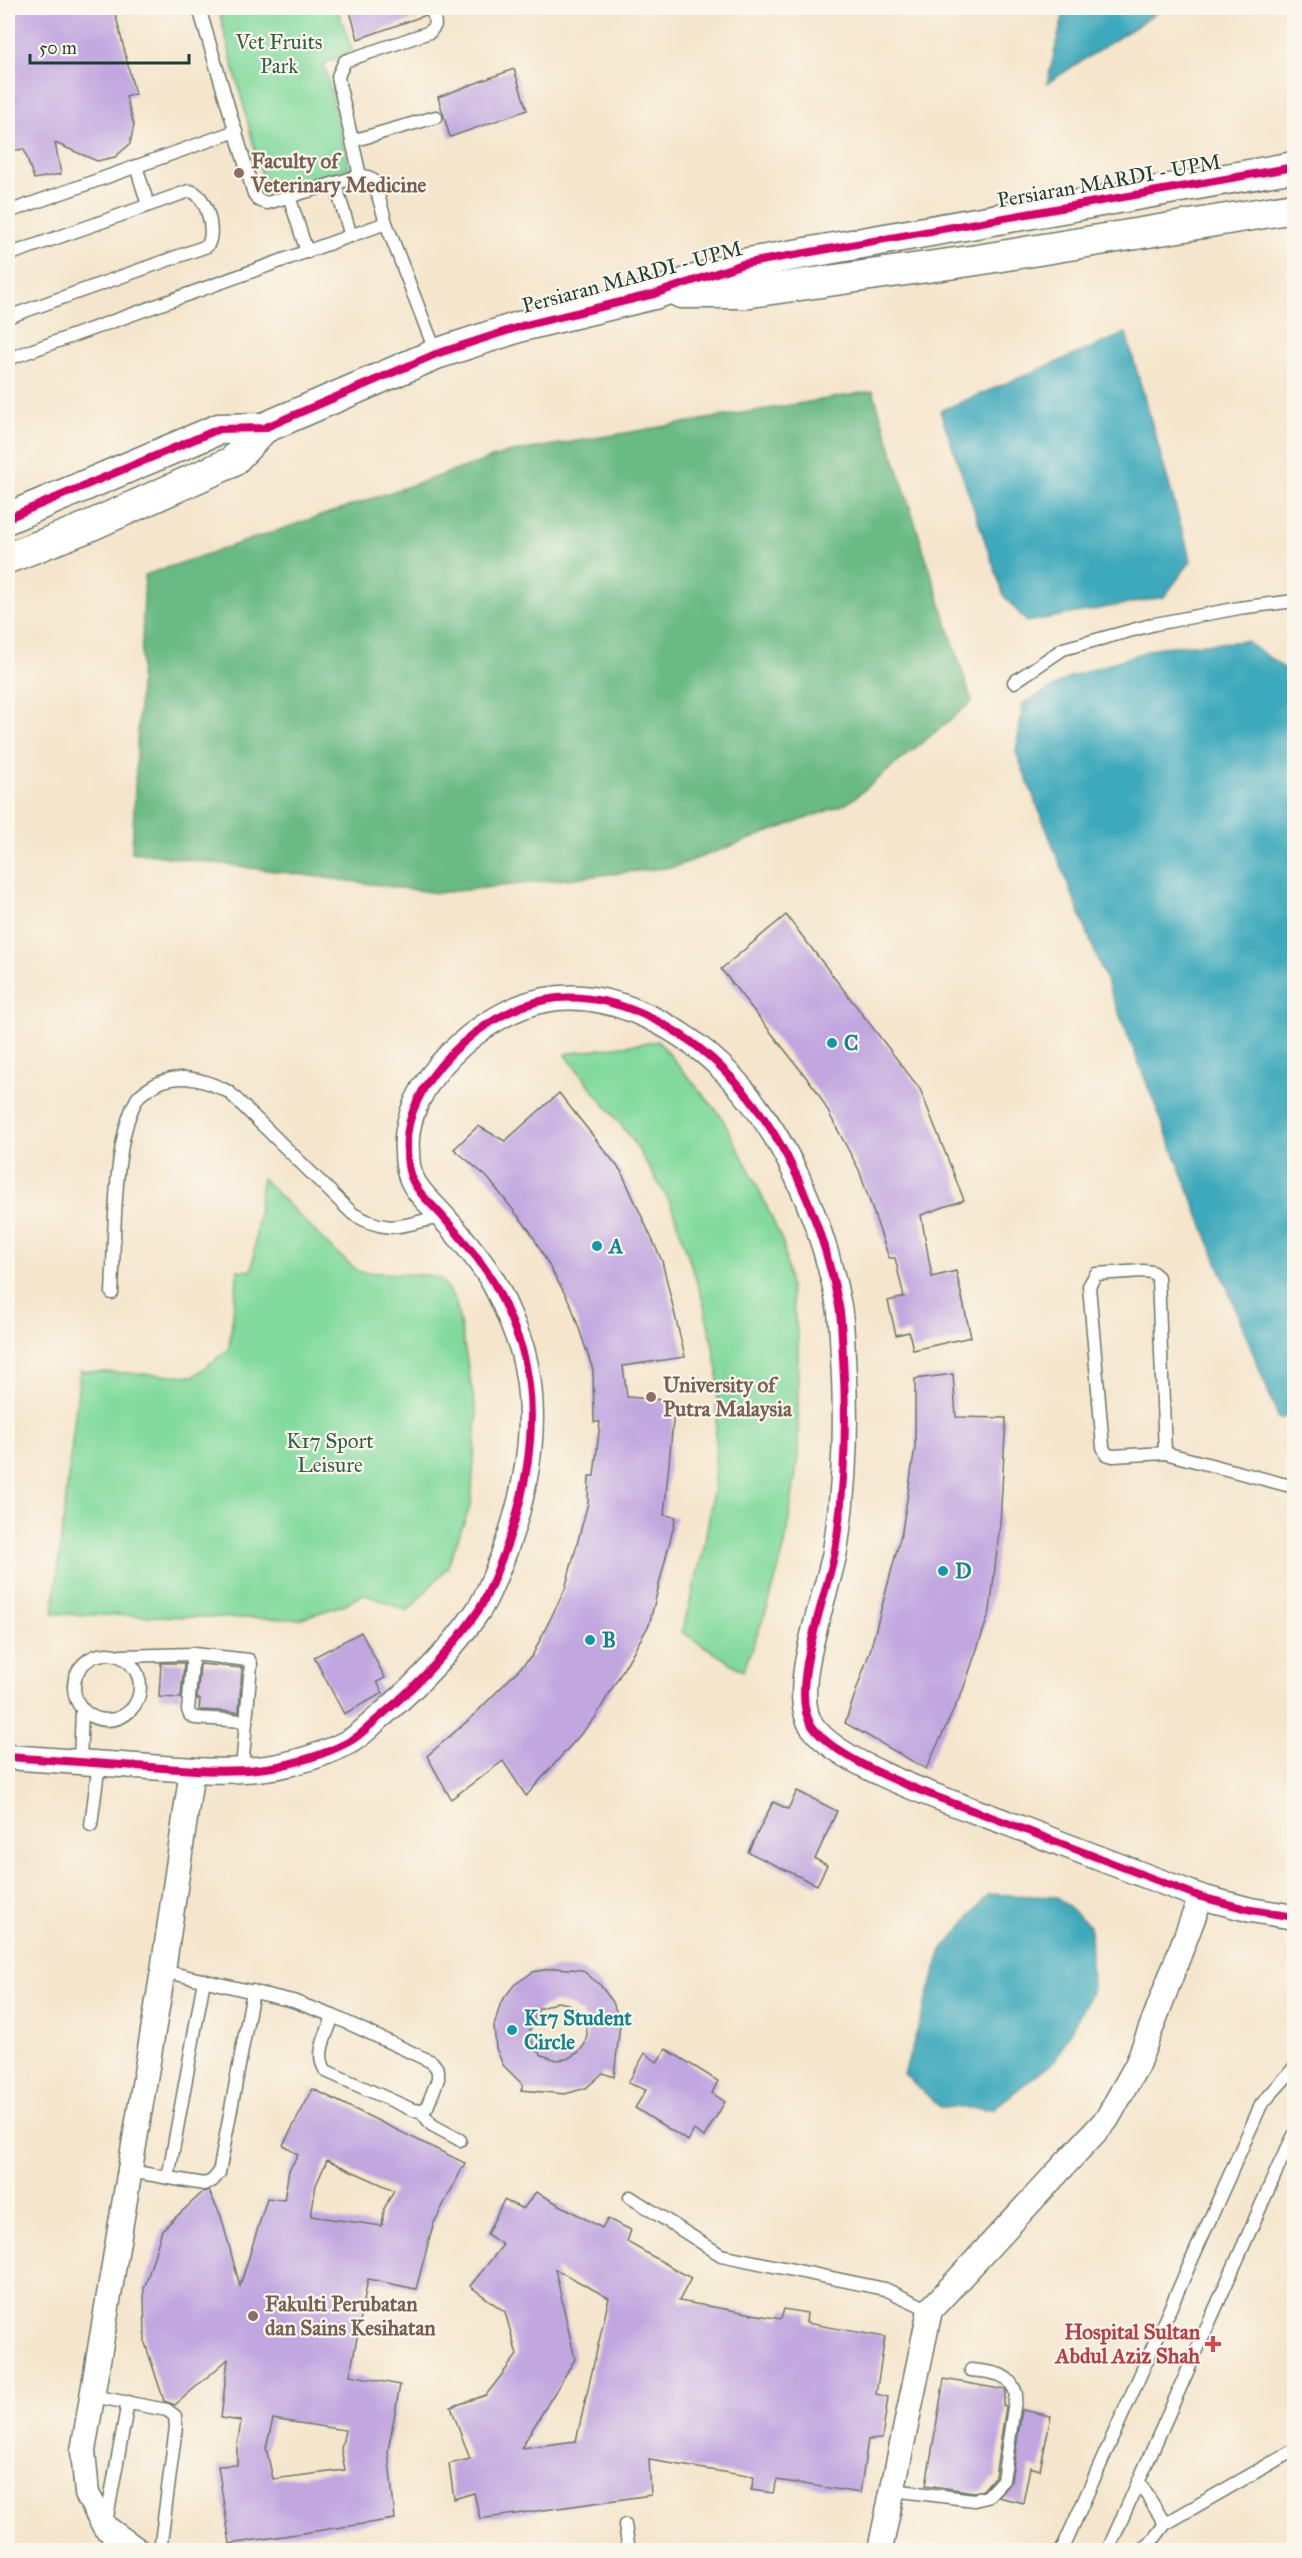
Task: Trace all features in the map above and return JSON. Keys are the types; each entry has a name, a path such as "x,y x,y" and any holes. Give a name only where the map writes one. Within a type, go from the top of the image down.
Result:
{"street":[{"name":"Persiaran MARDI - UPM","path":"8,518 219,429 264,428 436,354 522,326 654,294 743,264 1294,167"},
{"name":"Persiaran MARDI - UPM","path":"654,294 744,293 977,260 1294,208"},
{"path":"1232,218 1290,230 1294,233"},
{"name":"Persiaran MARDI - UPM","path":"8,558 85,528 232,462 264,428"},
{"path":"8,1757 192,1770 277,1766 321,1753 354,1739 410,1691 481,1608 512,1535 523,1492 529,1441 529,1394 522,1349 492,1279 443,1217 425,1199 411,1177 405,1144 412,1116 424,1090 445,1059 479,1030 510,1010 548,999 582,998 628,1009 663,1021 703,1050 737,1083 772,1133 803,1187 824,1249 839,1309 845,1397 844,1479 834,1556 809,1653 802,1691 808,1724 831,1744 861,1763 909,1786 1201,1896 1251,1910 1294,1917"},
{"path":"137,2550 105,2527 87,2494 83,2451 163,1971 192,1770"},
{"path":"880,2550 930,2310 1107,2119 1137,2065 1201,1896"}],"lane":[{"path":"199,8 254,194 258,200 267,202 360,176 374,181 386,223 436,354"},
{"path":"360,176 338,76 345,61 430,32 435,25 433,8"},
{"path":"352,141 436,117"},
{"path":"8,212 236,131"},
{"path":"136,166 148,205"},
{"path":"335,183 351,236"},
{"path":"8,255 189,191 201,196 213,231 212,239 207,246 8,317"},
{"path":"289,196 307,252"},
{"path":"8,359 386,223"},
{"path":"1014,682 1063,649 1155,624 1239,608 1294,602"},
{"path":"112,1293 120,1156 127,1124 138,1096 156,1083 181,1077 206,1080 229,1092 353,1214 371,1224 393,1228 443,1217"},
{"path":"1165,1453 1158,1277 1152,1272 1143,1271 1096,1274 1089,1286 1103,1447 1106,1454 1113,1456 1165,1453 1294,1487"},
{"path":"121,1656 130,1663 140,1681 136,1702 130,1711 111,1720 91,1717 82,1710 76,1700 73,1689 74,1677 88,1659 99,1654 110,1653 121,1656 193,1654 249,1660 251,1664 242,1769"},
{"path":"193,1654 188,1710 190,1715 195,1718 246,1721"},
{"path":"82,1710 89,1763 92,1825"},
{"path":"163,1971 293,2001 333,2016 432,2062 438,2070 438,2079 427,2107 421,2111 413,2110 326,2071 320,2062 320,2052 333,2016"},
{"path":"168,2178 204,1980"},
{"path":"130,2171 204,2184 212,2181 219,2173 252,1991"},
{"path":"1062,2550 1262,2105 1294,2068"},
{"path":"421,2111 432,2125 460,2140"},
{"path":"1108,2550 1294,2135"},
{"path":"630,2197 721,2255 885,2289 930,2310"},
{"path":"892,2490 974,2500 987,2497 1003,2480 1016,2394 1013,2384 1006,2377 998,2373 971,2370"},
{"path":"92,2396 166,2410 174,2416 176,2427 160,2550"},
{"path":"105,2527 128,2402"},
{"path":"1141,2550 1150,2544 1165,2524 1294,2450"},
{"path":"1139,2482 1165,2524"},
{"path":"625,2525 628,2550"}],"green space":[{"name":"Vet Fruits Park","path":"218,8 337,8 352,50 324,64 349,168 266,192"},
{"path":"873,391 972,702 848,803 674,867 438,893 132,852 145,575 507,453"},
{"path":"658,1041 721,1116 755,1181 783,1243 798,1337 798,1458 785,1545 768,1606 743,1671 682,1632 704,1548 714,1485 718,1370 703,1301 671,1204 632,1139 565,1054"},
{"name":"K17 Sport Leisure","path":"262,1178 330,1247 359,1272 428,1275 442,1280 456,1302 477,1416 471,1504 447,1568 408,1611 364,1594 343,1605 299,1619 53,1614 80,1371 194,1376 229,1349 238,1270 252,1271"}],"water":[{"path":"1065,8 1165,8 1047,83"},
{"path":"1126,333 1191,561 1164,597 1027,622 1004,596 940,411"},
{"path":"1246,641 1291,673 1294,684 1294,1414 1279,1419 1016,752 1023,704 1070,677 1159,647"},
{"path":"989,1894 1057,1897 1090,1926 1092,1991 1055,2060 993,2109 940,2107 904,2074 941,1952"}],"building":[{"path":"8,8 114,8 135,94 126,97 134,125 130,144 115,157 97,161 55,143 61,174 34,179 24,149 8,151"},
{"path":"349,8 425,8 426,15 358,39"},
{"path":"514,69 527,110 450,137 438,97"},
{"name":"C","path":"786,915 920,1089 964,1200 921,1215 932,1277 956,1271 971,1337 913,1350 909,1332 896,1335 888,1301 904,1297 895,1258 889,1258 859,1170 817,1091 721,969"},
{"path":"559,1093 621,1171 662,1261 685,1357 623,1366 627,1397 675,1401 664,1515 676,1517 649,1625 595,1718 526,1796 503,1761 451,1799 427,1756 471,1718 532,1656 565,1589 588,1503 589,1476 594,1476 600,1422 594,1422 593,1370 571,1305 530,1231 487,1177 454,1149 478,1126 505,1141"},
{"name":"D","path":"953,1374 956,1417 1006,1418 1000,1524 990,1611 963,1690 926,1769 845,1723 870,1651 902,1531 915,1448 915,1379"},
{"path":"361,1632 385,1678 377,1682 383,1693 344,1714 314,1657"},
{"path":"161,1663 184,1663 181,1698 159,1697"},
{"path":"200,1664 242,1668 239,1712 199,1710 200,1699 197,1699"},
{"path":"797,1791 837,1811 815,1859 827,1865 817,1885 748,1852 773,1802 788,1809"},
{"name":"K17 Student Circle","path":"555,1968 582,1970 600,1985 613,2002 620,2024 614,2077 603,2073 586,2088 565,2094 521,2090 523,2085 503,2065 496,2048 494,2026 501,2002 514,1985 533,1972","holes":["557,2002 568,2004 581,2013 586,2022 585,2044 579,2052 567,2059 557,2060 542,2055 535,2048 530,2037 530,2027 539,2009"]},
{"path":"666,2049 718,2081 712,2093 725,2102 704,2137 694,2130 688,2141 635,2108 646,2090 628,2083 645,2053 657,2062"},
{"name":"Fakulti Perubatan dan Sains Kesihatan","path":"313,2089 465,2163 433,2225 416,2289 368,2279 350,2375 400,2385 388,2451 395,2519 230,2544 218,2466 237,2465 241,2421 221,2418 228,2359 175,2405 164,2401 145,2343 144,2289 162,2230 203,2192 209,2191 221,2216 240,2286 267,2198 284,2200 289,2170 298,2155 283,2145","holes":["327,2160 394,2190 384,2209 382,2226 311,2216 316,2185","273,2419 345,2430 341,2449 345,2470 273,2479 266,2448"]},
{"path":"536,2192 602,2228 608,2219 631,2230 627,2242 691,2278 679,2301 781,2319 784,2309 807,2313 806,2323 885,2337 876,2394 888,2397 882,2439 868,2440 860,2493 777,2480 773,2493 751,2490 754,2477 649,2460 651,2495 480,2519 474,2493 454,2499 449,2464 470,2459 451,2407 486,2395 517,2355 505,2312 470,2286 503,2245 487,2234 504,2200 523,2209","holes":["555,2269 609,2298 576,2441 521,2448 575,2359"]},
{"path":"944,2379 1006,2390 1003,2406 1006,2407 995,2476 983,2490 974,2492 926,2485"},
{"path":"1022,2410 1051,2416 1040,2470 1030,2467 1023,2503 998,2497 1011,2481"}],"cycle path":[{"path":"8,518 219,429 264,428 436,354 522,326 654,294 743,264 1294,167"},
{"path":"8,1757 214,1771 247,1770 297,1762 335,1748 360,1735 421,1679 468,1625 483,1603 495,1576 522,1494 530,1436 531,1406 528,1377 522,1349 504,1303 491,1278 468,1246 414,1183 407,1161 409,1126 417,1101 432,1077 450,1055 496,1019 521,1007 545,1000 592,999 616,1005 662,1023 702,1051 743,1090 763,1117 797,1177 811,1208 832,1273 841,1318 845,1430 843,1479 835,1551 806,1666 804,1690 806,1710 812,1726 826,1741 848,1756 932,1795 1201,1897 1251,1910 1294,1917"}],"place":[{"name":"Faculty of Veterinary Medicine","path":"239,173"},
{"name":"C","path":"832,1043"},
{"name":"A","path":"597,1246"},
{"name":"University of Putra Malaysia","path":"651,1397"},
{"name":"D","path":"943,1571"},
{"name":"B","path":"590,1640"},
{"name":"K17 Student Circle","path":"512,2030"},
{"name":"Fakulti Perubatan dan Sains Kesihatan","path":"253,2316"},
{"name":"Hospital Sultan Abdul Aziz Shah","path":"1213,2344"}]}
